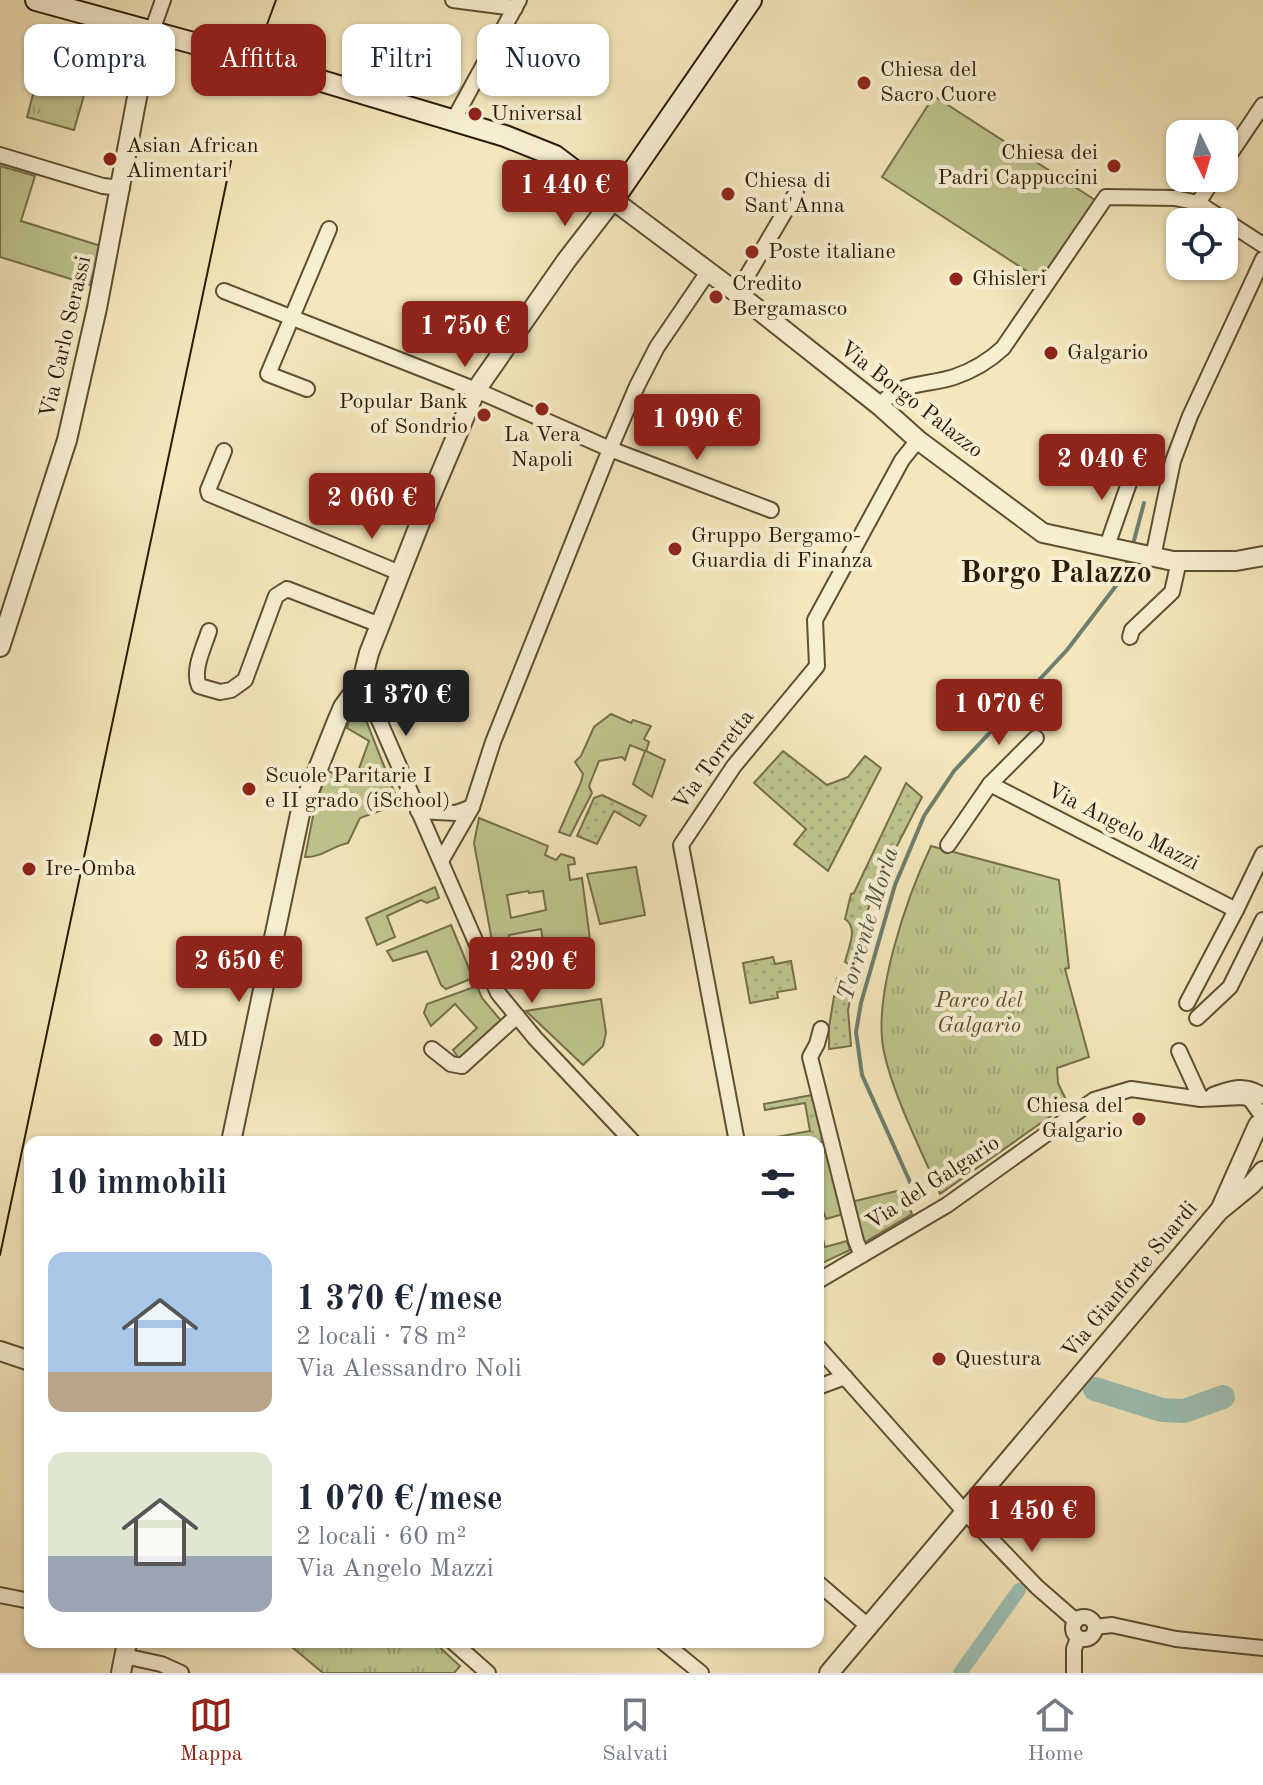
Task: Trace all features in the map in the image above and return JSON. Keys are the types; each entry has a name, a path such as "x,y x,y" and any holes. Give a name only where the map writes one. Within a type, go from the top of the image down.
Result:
{"main road":[{"name":"Via Borgo Palazzo","path":"36,0 126,24"},
{"path":"613,200 751,0"},
{"name":"Via Borgo Palazzo","path":"175,38 505,136 555,156 613,200"}],"street":[{"path":"154,24 163,0"},
{"path":"453,0 517,4 453,121"},
{"name":"Via Carlo Serassi","path":"0,647 67,440 122,188 137,96"},
{"path":"1238,142 1263,105"},
{"path":"0,155 103,186 122,188"},
{"path":"1198,203 1205,192"},
{"path":"737,293 796,193"},
{"path":"880,406 888,394 953,377 994,356 1106,197 1175,198 1198,203 1263,245"},
{"path":"232,1136 300,814 343,707 362,681 400,573 476,390 566,261 613,200"},
{"name":"Via Borgo Palazzo","path":"613,200 737,293 880,406 918,440 1043,533 1179,561 1236,561 1263,556"},
{"path":"307,389 268,374 329,229"},
{"path":"1150,556 1173,461 1190,416 1263,259"},
{"path":"441,861 472,807 493,742 637,386 666,334 708,272"},
{"path":"224,291 476,390 610,449 771,510"},
{"name":"Via Torretta","path":"736,1136 681,845 734,766 817,666 815,620 897,470 918,440"},
{"path":"224,451 209,494 400,573"},
{"path":"1110,547 1136,463 1129,453"},
{"path":"1130,637 1132,630 1172,592 1179,561"},
{"path":"209,631 196,680 199,686 220,692 231,690 245,680 276,596 282,590 287,589 380,625"},
{"path":"362,681 498,993 627,1136"},
{"path":"948,845 990,784 1036,738"},
{"name":"Via Angelo Mazzi","path":"990,784 1236,910"},
{"path":"418,811 459,812 472,807"},
{"path":"1187,1003 1263,854"},
{"path":"1197,1018 1230,987 1263,920"},
{"path":"432,1049 451,1064 462,1066 517,1016"},
{"name":"Via del Galgario","path":"821,1029 810,1057 822,1136"},
{"path":"1179,1051 1201,1099"},
{"name":"Via del Galgario","path":"824,1277 947,1205 1094,1100 1131,1089 1201,1099 1243,1097 1261,1108"},
{"name":"Via del Galgario","path":"1201,1099 1231,1089 1261,1108"},
{"name":"Via Gianforte Suardi","path":"1219,1211 1261,1108"},
{"name":"Via del Galgario","path":"824,1147 862,1255"},
{"name":"Via Gianforte Suardi","path":"829,1673 1219,1211 1263,1171"},
{"path":"0,1351 24,1359"},
{"path":"824,1359 845,1377 965,1512 1037,1587 1076,1621"},
{"path":"824,1385 845,1377"},
{"path":"824,1588 868,1626"},
{"path":"0,1595 24,1600"},
{"path":"1080,1618 1090,1619 1095,1627 1092,1636 1083,1640 1073,1630 1080,1618"},
{"path":"1095,1627 1112,1625 1176,1639 1263,1648"},
{"path":"1074,1673 1074,1649 1078,1638"},
{"path":"460,1648 488,1673"},
{"path":"670,1648 701,1673"},
{"path":"124,1657 161,1664 181,1673"}],"green space":[{"path":"33,96 84,96 74,130 27,117"},
{"path":"934,96 1095,200 1042,281 882,177"},
{"path":"0,166 35,176 21,221 101,246 90,285 0,257"},
{"path":"353,710 362,710 399,804 360,818 348,843 316,856 305,857 316,801 328,771 344,778 348,770 357,774 369,741 347,728"},
{"path":"611,714 631,723 633,720 651,726 644,739 649,742 646,751 665,760 652,797 633,784 645,751 630,745 625,760 622,757 599,761 589,786 592,793 570,836 559,832 583,774 575,762 581,756 594,727"},
{"path":"783,751 827,785 848,777 865,756 881,768 828,871 794,844 806,829 754,783"},
{"path":"906,783 922,797 879,881 867,912 848,1010 851,1046 829,1049 829,1027 837,978 846,979 849,964 845,962 852,933 845,919 851,894"},
{"path":"602,795 646,816 640,826 614,811 597,844 577,836 594,798"},
{"path":"479,818 548,846 545,855 556,860 561,854 574,858 575,864 568,865 570,880 582,878 591,947 572,957 568,963 499,979 474,843","holes":["543,891 546,910 511,918 507,895","541,929 543,941 535,942 536,950 509,957 509,935"]},
{"name":"Parco del Galgario","path":"931,846 1059,880 1069,968 1065,969 1089,1057 1057,1068 1058,1083 1068,1104 940,1194 894,1086 884,1052 882,1029 887,976 894,948"},
{"path":"636,867 645,915 600,924 587,874"},
{"path":"435,887 439,898 427,903 421,900 387,916 395,937 377,945 366,918"},
{"path":"451,925 473,978 446,989 441,985 427,951 393,961 387,951"},
{"path":"773,957 775,964 791,961 796,989 777,992 778,998 750,1003 743,963"},
{"path":"477,986 482,998 503,1023 460,1060 453,1050 477,1028 455,1004 431,1026 424,1013 427,1004"},
{"path":"601,999 606,1033 603,1046 583,1065 526,1011"},
{"path":"812,1095 822,1136 782,1136 810,1131 805,1103 765,1110 764,1104"},
{"path":"824,1152 843,1214 826,1219 824,1213"},
{"path":"901,1190 912,1214 862,1244 851,1202"},
{"path":"847,1241 850,1250 824,1262 824,1243 825,1247"},
{"path":"293,1648 440,1648 460,1666 454,1673 323,1673"}],"waterway":[{"name":"Torrente Morla","path":"1132,548 1144,503"},
{"name":"Torrente Morla","path":"910,1182 862,1075 856,1032 861,1003 895,885 924,816 954,771 1067,650 1122,578 1129,556"},
{"path":"1095,1389 1162,1410 1184,1411 1223,1397"},
{"path":"960,1673 1019,1590"}],"tram line":[{"path":"267,24 276,0"},
{"path":"25,1136 231,161"},
{"path":"0,1255 24,1141"}],"place":[{"name":"Chiesa del Sacro Cuore","path":"864,83"},
{"name":"Universal","path":"475,114"},
{"name":"Asian African Alimentari","path":"110,159"},
{"name":"Chiesa dei Padri Cappuccini","path":"1114,166"},
{"name":"Chiesa di Sant'Anna","path":"728,194"},
{"name":"Poste italiane","path":"752,252"},
{"name":"Ghisleri","path":"956,279"},
{"name":"Credito Bergamasco","path":"716,297"},
{"name":"Galgario","path":"1051,353"},
{"name":"La Vera Napoli","path":"542,409"},
{"name":"Popular Bank of Sondrio","path":"484,415"},
{"name":"Gruppo Bergamo- Guardia di Finanza","path":"675,549"},
{"name":"Scuole Paritarie I e II grado (iSchool)","path":"249,789"},
{"name":"Ire-Omba","path":"29,869"},
{"name":"MD","path":"156,1040"},
{"name":"Chiesa del Galgario","path":"1139,1119"},
{"name":"Questura","path":"939,1359"}],"district":[{"name":"Borgo Palazzo","path":"1056,574"}]}
